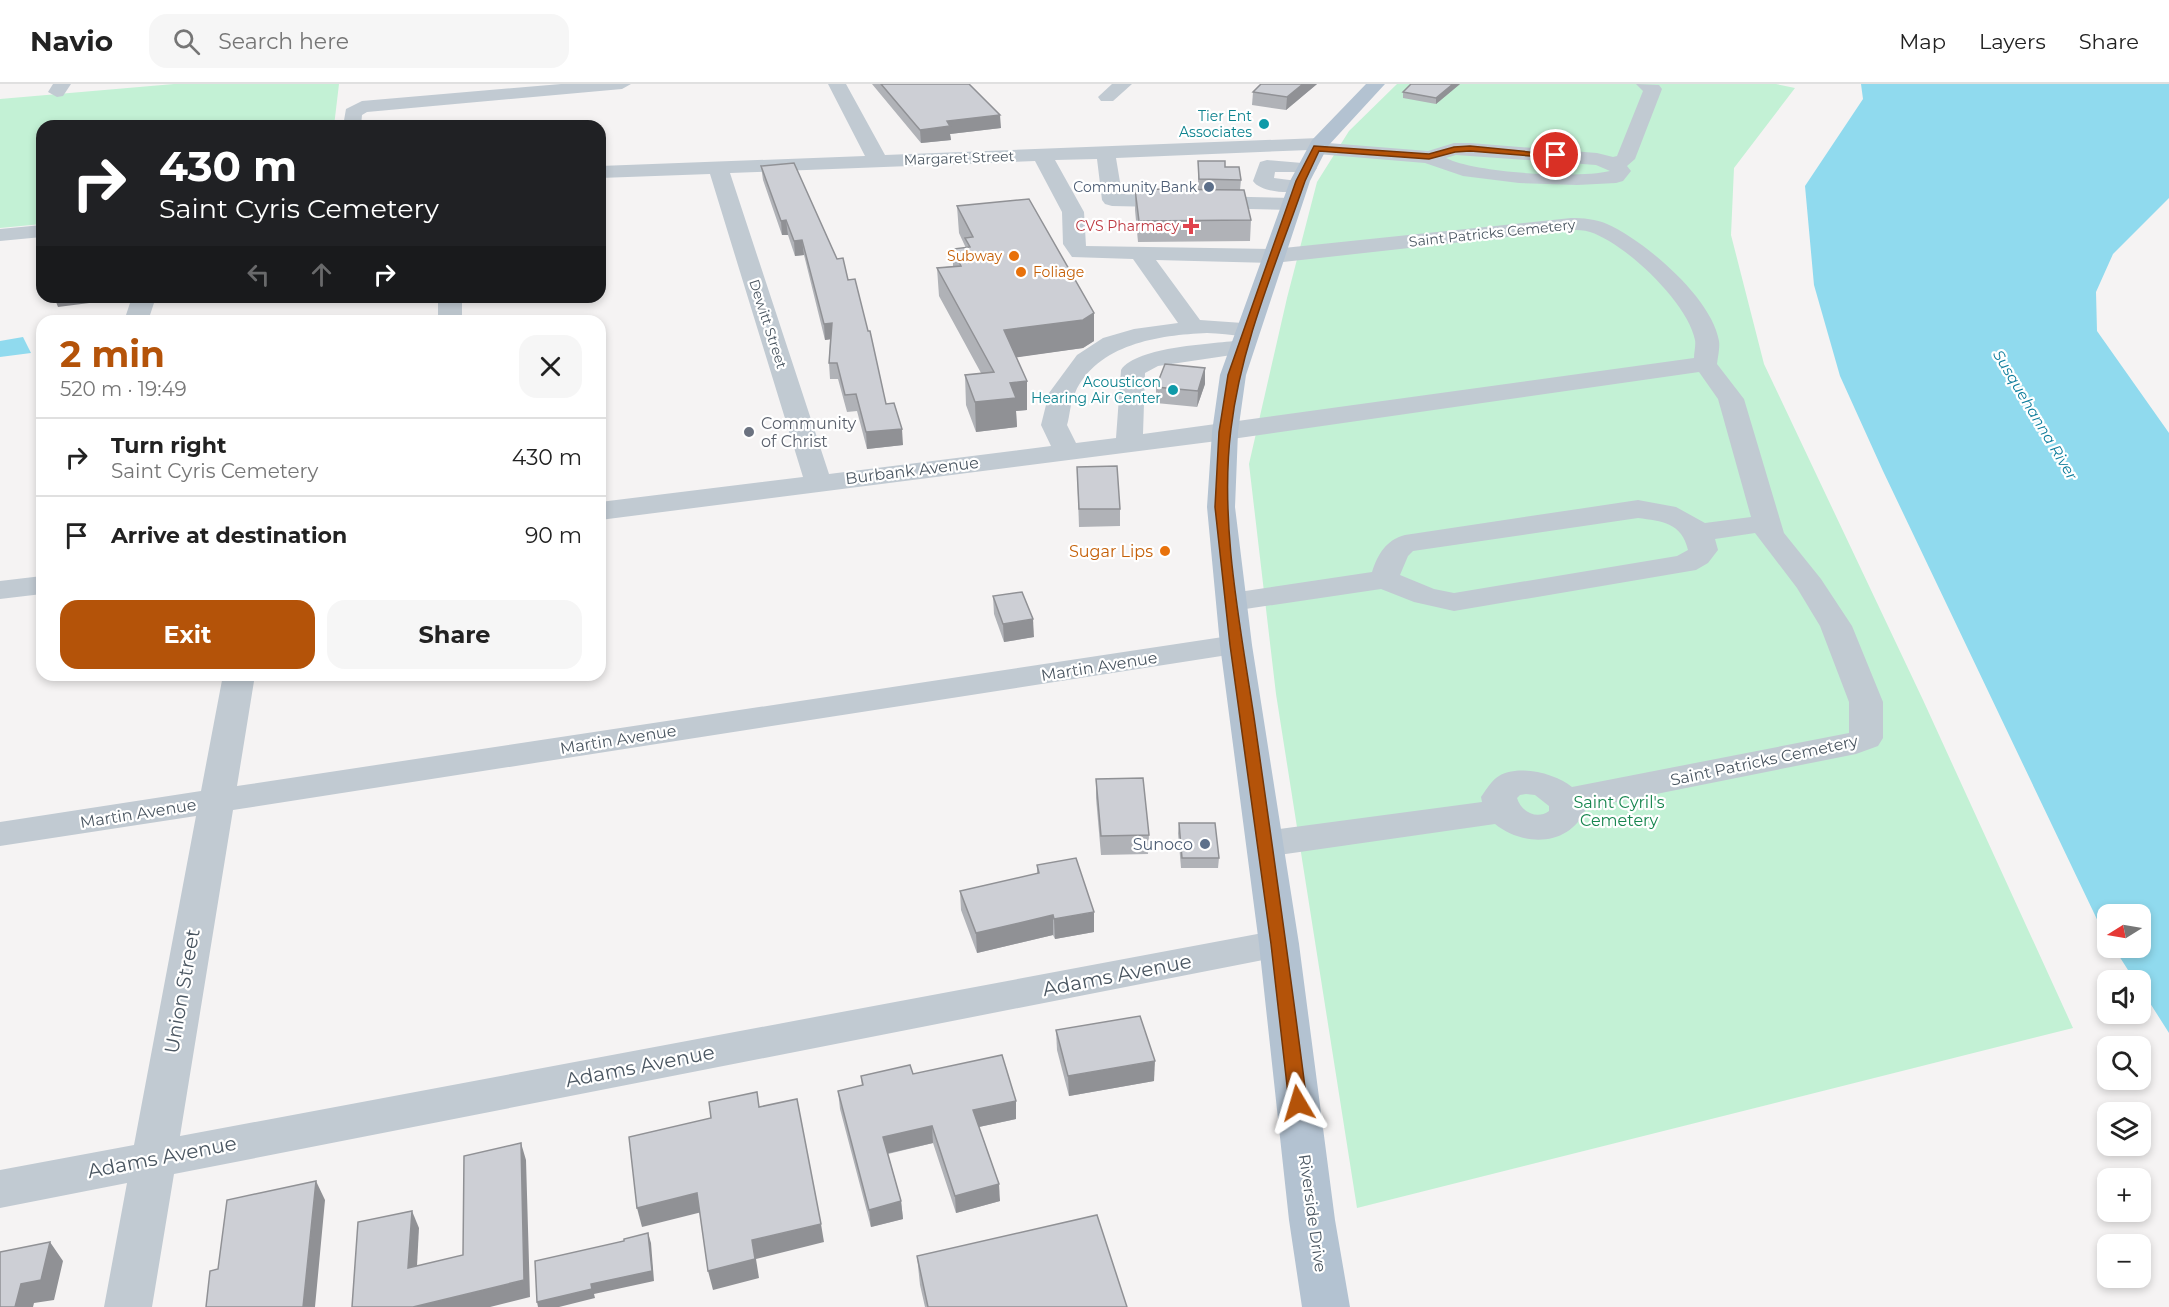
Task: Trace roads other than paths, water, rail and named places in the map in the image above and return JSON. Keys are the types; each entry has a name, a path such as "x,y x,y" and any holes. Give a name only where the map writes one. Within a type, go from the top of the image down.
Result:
{"main road":[{"name":"Riverside Drive","path":"1326,1307 1312,1220 1279,944 1236,645 1221,507 1225,432 1233,375 1274,256 1307,170 1376,84"}],"street":[{"path":"352,120 353,113 362,107 622,84"},
{"path":"837,84 878,161"},
{"path":"1107,97 1123,84"},
{"path":"1106,153 1112,200 1164,176 1307,170 1429,157 1454,149 1597,159 1615,164 1625,159 1640,118 1653,94 1653,89 1645,84"},
{"name":"Margaret Street","path":"606,172 1106,153 1164,176 1307,170"},
{"name":"Saint Patricks Cemetery","path":"1042,155 1073,212 1074,244 1080,252 1274,256 1571,224 1586,224 1608,233 1635,252 1688,299 1707,340 1705,364 1731,399 1765,523 1773,539 1810,585 1836,626 1866,702 1866,738 1856,743 1565,800 1568,808 1566,815 1561,821 1543,827 1519,823 1502,811 1265,844"},
{"name":"Dewitt Street","path":"718,167 818,482"},
{"path":"0,235 36,232"},
{"path":"1140,253 1193,327"},
{"path":"1067,451 1054,425 1062,393 1086,360 1112,343 1134,336 1193,327 1246,338"},
{"path":"1129,443 1133,370 1152,360 1246,338"},
{"path":"1225,432 1705,364"},
{"name":"Burbank Avenue","path":"606,510 1225,432"},
{"path":"1232,602 1384,579 1425,596 1455,602 1685,564 1698,557 1703,550 1699,532 1686,522 1666,513 1626,510 1405,544 1393,555 1384,579"},
{"path":"1699,532 1765,523"},
{"path":"0,590 36,586"},
{"name":"Martin Avenue","path":"0,834 1236,645"},
{"name":"Union Street","path":"128,1307 238,681"},
{"name":"Adams Avenue","path":"0,1188 1279,944"}],"water":[{"name":"Susquehanna River","path":"1861,84 2169,84 2169,198 2113,254 2096,292 2097,331 2169,433 2169,1033 2151,1005 2151,970 2128,970 2120,958 2151,958 2151,904 2097,904 2097,919 1840,376 1814,285 1805,186 1863,99"},
{"path":"23,337 31,353 0,357 0,341"}],"place":[{"name":"Tier Ent Associates","path":"1264,124"},
{"name":"Community Bank","path":"1209,187"},
{"name":"CVS Pharmacy","path":"1191,226"},
{"name":"Subway","path":"1014,256"},
{"name":"Foliage","path":"1021,272"},
{"name":"Acousticon Hearing Air Center","path":"1173,390"},
{"name":"Community of Christ","path":"749,432"},
{"name":"Sugar Lips","path":"1165,551"},
{"name":"Sunoco","path":"1205,844"}],"park label":[{"name":"Saint Cyril's Cemetery","path":"1619,811"}]}
